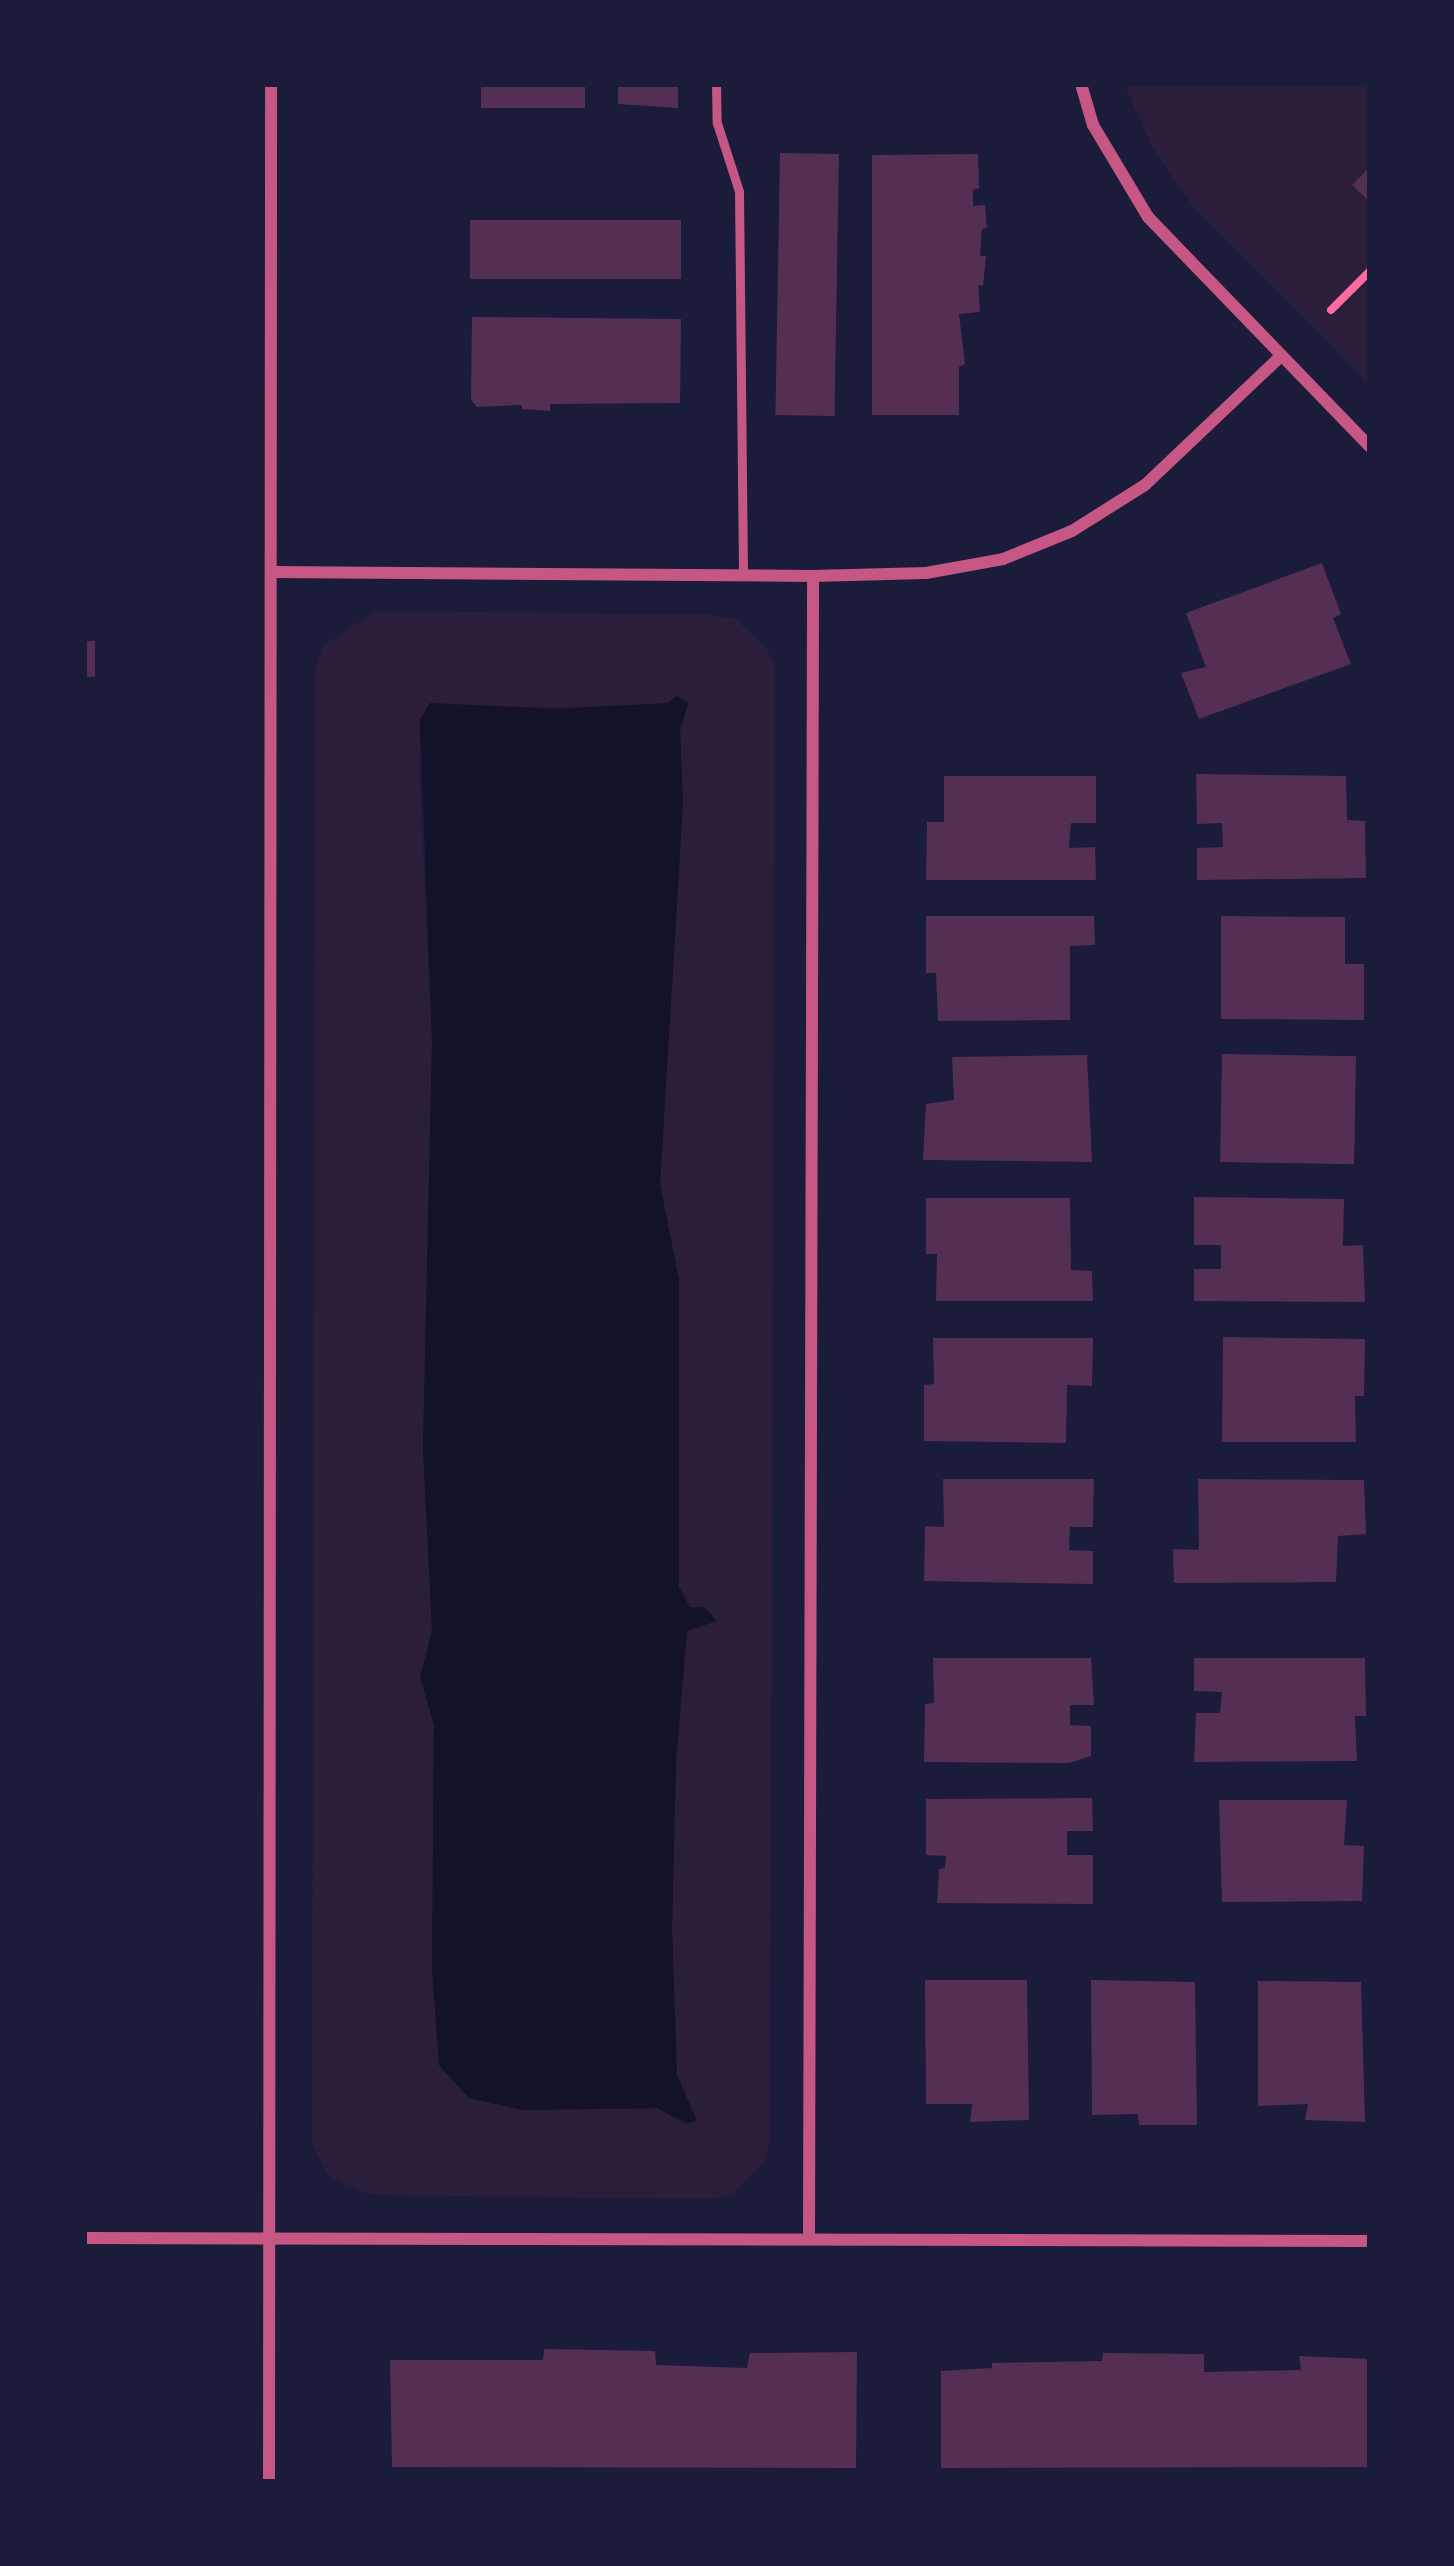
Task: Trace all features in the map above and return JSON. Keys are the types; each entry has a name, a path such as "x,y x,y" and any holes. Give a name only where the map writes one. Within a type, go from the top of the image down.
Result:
{"street":[{"path":"269,2482 271,84"},
{"path":"1081,84 1094,125 1148,218 1370,447"},
{"path":"271,572 813,576 926,573 1003,559 1072,532 1145,485 1281,356"},
{"path":"808,2239 813,576"},
{"path":"84,2238 1370,2241"}],"lane":[{"path":"716,84 717,123 739,191 743,576"}],"path":[{"path":"1331,310 1370,271"}],"shaded area":[{"path":"1124,84 1370,84 1370,167 1353,185 1370,202 1370,385 1195,209 1152,147"},
{"path":"375,611 707,614 735,619 766,647 775,665 770,2142 764,2162 733,2193 711,2199 370,2195 328,2176 312,2144 315,670 323,646","holes":["430,703 491,710 688,703 680,731 683,803 660,1184 679,1280 679,1588 690,1607 716,1621 687,1630 676,1762 672,1929 677,2075 696,2121 677,2119 657,2108 523,2110 469,2098 439,2065 432,1967 434,1725 420,1677 432,1631 423,1447 432,1042 420,720"]},
{"path":"677,696 688,703 680,731 683,803 660,1184 679,1280 679,1587 690,1607 704,1607 717,1621 687,1631 676,1762 672,1929 677,2075 697,2121 686,2123 657,2108 523,2110 469,2098 439,2065 432,1967 434,1725 420,1677 432,1631 423,1447 432,1042 420,720 430,703 561,709 668,703"}],"building":[{"path":"481,84 585,84 585,108 481,108"},
{"path":"618,84 678,84 678,108 618,104"},
{"path":"780,153 839,154 834,416 775,415"},
{"path":"978,154 979,188 973,190 973,206 985,205 987,228 982,229 980,256 986,256 983,286 978,285 980,312 959,314 965,364 959,367 959,415 872,415 872,155"},
{"path":"1370,167 1370,202 1352,185"},
{"path":"470,220 681,220 681,279 470,279"},
{"path":"472,317 681,319 680,403 550,404 550,411 522,409 522,405 477,407 471,400"},
{"path":"1322,563 1341,614 1333,618 1351,664 1199,719 1181,673 1206,667 1186,613"},
{"path":"84,641 95,641 95,677 84,677"},
{"path":"1196,774 1346,776 1347,820 1365,821 1366,878 1197,880 1197,848 1223,847 1222,823 1197,824"},
{"path":"944,776 1096,776 1096,823 1071,823 1069,848 1095,847 1096,880 926,880 927,822 944,822"},
{"path":"926,916 1094,916 1095,945 1070,946 1070,1020 938,1021 936,973 926,973"},
{"path":"1221,916 1345,917 1345,964 1364,964 1364,1020 1221,1019"},
{"path":"1222,1054 1356,1056 1354,1164 1220,1162"},
{"path":"1087,1055 1092,1162 923,1160 926,1104 954,1100 952,1057"},
{"path":"1194,1197 1344,1199 1343,1246 1363,1245 1365,1302 1194,1301 1194,1269 1221,1269 1221,1245 1194,1245"},
{"path":"926,1198 1070,1198 1071,1270 1092,1271 1093,1301 936,1301 937,1254 926,1254"},
{"path":"1223,1337 1365,1339 1364,1396 1355,1396 1356,1442 1222,1442"},
{"path":"933,1338 1093,1338 1092,1386 1067,1385 1066,1443 924,1441 924,1385 934,1384"},
{"path":"943,1479 1094,1479 1093,1527 1070,1527 1069,1550 1093,1551 1093,1584 924,1581 925,1526 944,1527"},
{"path":"1198,1479 1364,1480 1366,1534 1338,1536 1336,1582 1174,1583 1173,1549 1199,1550"},
{"path":"933,1658 1091,1658 1094,1705 1070,1705 1070,1725 1091,1726 1091,1756 1069,1763 924,1762 925,1704 934,1703"},
{"path":"1194,1658 1365,1658 1366,1716 1355,1716 1357,1761 1194,1762 1196,1713 1220,1713 1222,1692 1194,1691"},
{"path":"1092,1798 1093,1831 1067,1831 1067,1855 1093,1855 1093,1904 937,1903 939,1869 945,1868 946,1856 926,1855 926,1799"},
{"path":"1219,1800 1347,1800 1344,1845 1364,1846 1362,1901 1222,1902"},
{"path":"925,1980 1027,1980 1029,2120 970,2122 972,2104 926,2104"},
{"path":"1091,1980 1195,1982 1197,2125 1139,2125 1138,2114 1092,2115"},
{"path":"1258,1981 1361,1982 1365,2122 1305,2120 1308,2104 1258,2106"},
{"path":"544,2349 655,2351 656,2365 747,2368 750,2353 857,2352 856,2468 392,2467 390,2360 543,2360"},
{"path":"1103,2353 1204,2354 1204,2372 1301,2370 1299,2356 1370,2359 1370,2467 941,2468 941,2371 992,2368 992,2363 1102,2361"}]}
